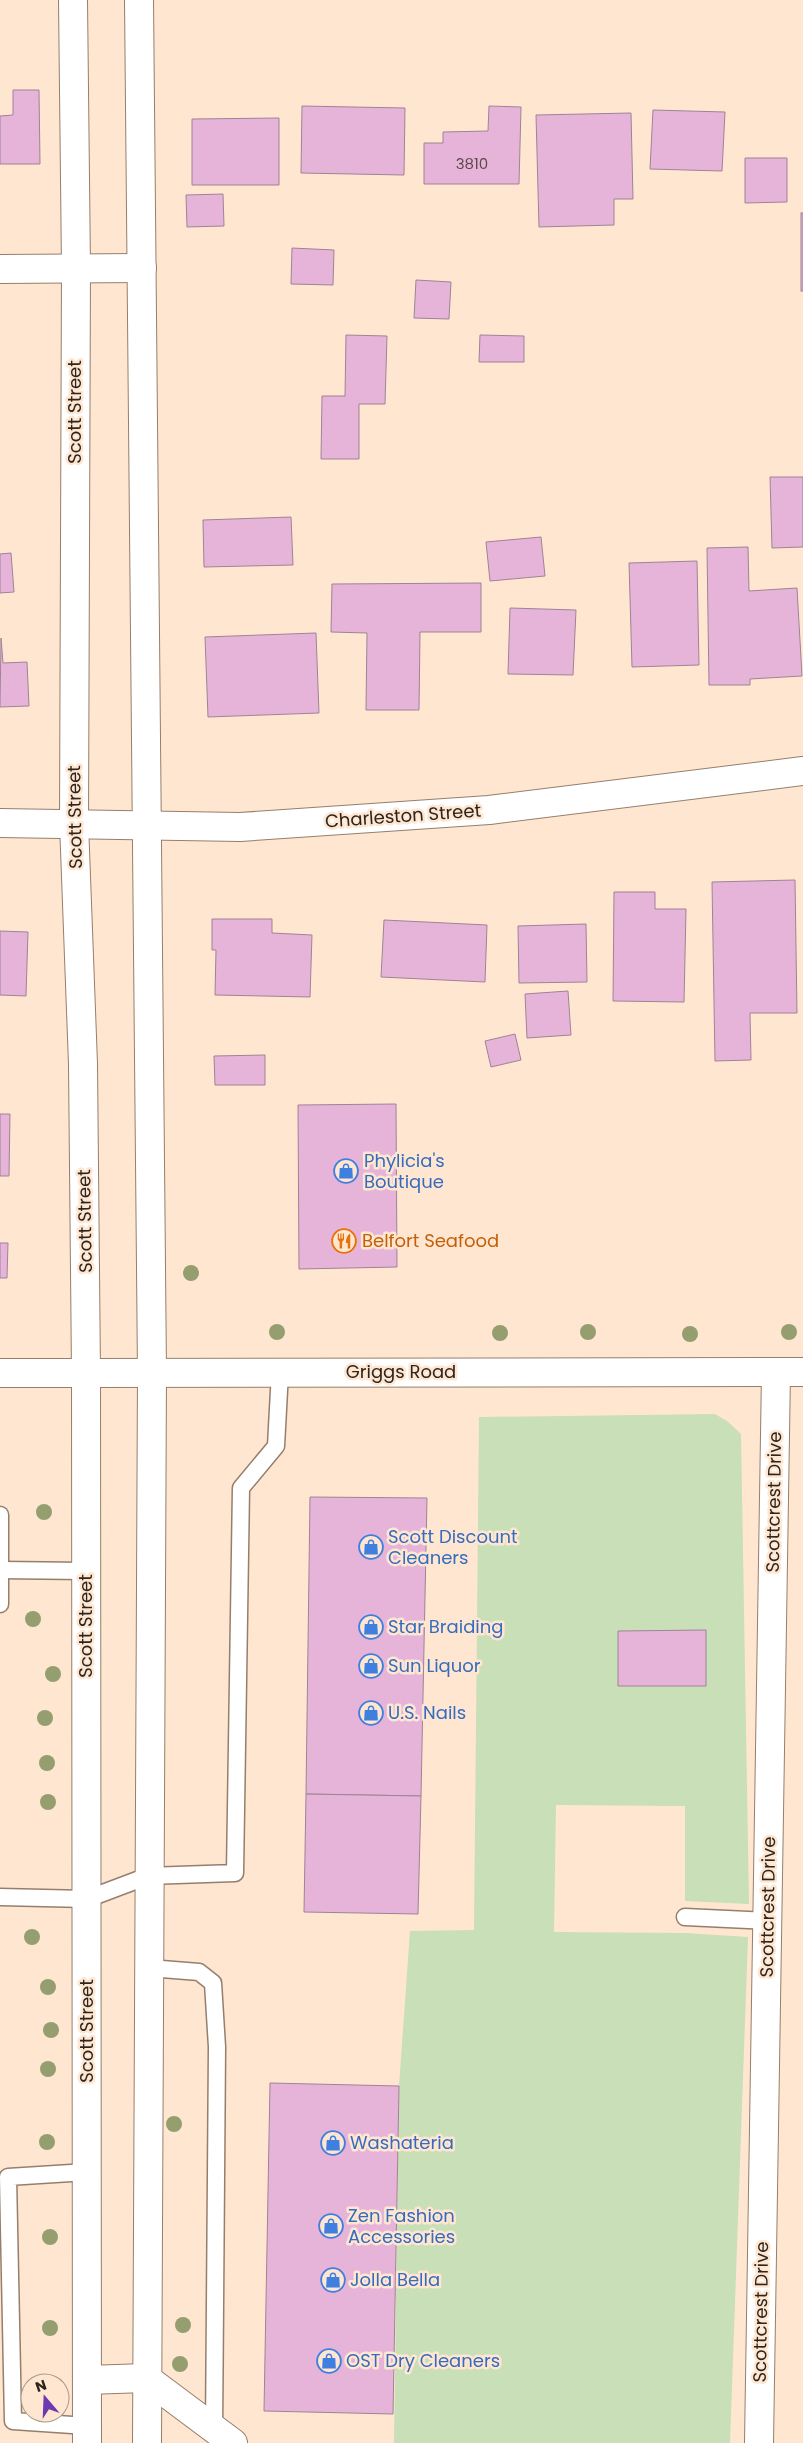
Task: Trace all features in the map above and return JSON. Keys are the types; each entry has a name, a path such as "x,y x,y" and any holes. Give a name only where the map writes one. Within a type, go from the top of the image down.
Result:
{"main road":[{"name":"Scott Street","path":"73,0 76,268 74,823 83,1064 86,1373 87,2435"},
{"path":"138,0 152,1372 146,2443"},
{"path":"0,268 142,268"},
{"name":"Charleston Street","path":"0,823 240,827 489,810 803,772"},
{"name":"Griggs Road","path":"0,1373 790,1372"},
{"name":"Scottcrest Drive","path":"759,2443 768,1921 790,1372"},
{"path":"87,2380 146,2378 194,2412 220,2439"}],"lane":[{"path":"0,1897 87,1899 148,1876 235,1873 241,1488 276,1446 280,1372"},
{"path":"0,1515 0,1604"},
{"path":"0,1570 86,1571"},
{"path":"685,1917 768,1921"},
{"path":"148,1968 199,1972 213,1983 217,2047 220,2439"},
{"path":"87,2172 8,2177 13,2421 87,2435"}],"green space":[{"path":"715,1414 727,1421 741,1434 749,1904 685,1901 685,1806 556,1805 554,1932 685,1933 748,1937 730,2443 394,2443 399,2086 410,1931 474,1930 479,1417"}],"building":[{"path":"13,90 39,90 40,164 0,164 0,116 13,115"},
{"path":"302,106 405,108 404,175 301,173"},
{"path":"489,106 521,107 519,184 424,184 424,143 443,143 443,132 488,131"},
{"path":"653,110 725,112 722,171 650,169"},
{"path":"631,113 633,199 614,199 614,225 539,227 536,115"},
{"path":"279,118 279,185 192,185 192,119"},
{"path":"745,158 787,158 787,202 745,203"},
{"path":"223,194 224,226 187,227 186,195"},
{"path":"801,213 803,213 803,291 801,291"},
{"path":"292,248 334,250 333,285 291,284"},
{"path":"416,280 451,282 449,319 414,318"},
{"path":"346,335 387,336 385,404 359,404 359,459 321,459 322,396 345,396"},
{"path":"480,335 524,336 524,362 479,362"},
{"path":"770,477 803,477 803,547 772,548"},
{"path":"291,517 293,565 204,567 203,520"},
{"path":"541,537 545,576 490,581 486,542"},
{"path":"748,547 749,591 797,588 802,676 750,679 750,685 709,685 707,548"},
{"path":"11,553 14,592 0,593 0,554"},
{"path":"697,561 699,665 632,667 629,563"},
{"path":"481,583 481,632 420,632 419,710 366,710 367,633 331,632 332,584"},
{"path":"510,608 576,610 573,675 508,674"},
{"path":"316,633 319,713 208,717 205,637"},
{"path":"1,638 3,663 27,662 29,706 0,707"},
{"path":"795,880 797,1013 750,1013 751,1060 715,1061 712,882"},
{"path":"614,892 655,892 655,909 686,909 684,1002 613,1001"},
{"path":"212,919 272,919 272,933 312,935 310,997 215,995 216,950 212,950"},
{"path":"384,920 487,925 485,982 381,977"},
{"path":"586,924 587,982 519,983 518,926"},
{"path":"0,931 28,932 26,996 0,995"},
{"path":"568,991 571,1035 527,1038 525,994"},
{"path":"515,1034 521,1060 491,1067 485,1041"},
{"path":"265,1055 265,1085 215,1085 214,1056"},
{"path":"396,1104 397,1267 299,1269 298,1105"},
{"path":"0,1114 10,1114 9,1176 0,1176"},
{"path":"0,1243 8,1243 7,1278 0,1278"},
{"path":"310,1497 427,1498 421,1796 306,1794"},
{"path":"706,1630 706,1686 618,1686 618,1631"},
{"path":"306,1794 421,1796 418,1914 304,1912"},
{"path":"270,2083 399,2086 393,2414 264,2411"}],"place":[{"name":"Phylicia's Boutique","path":"346,1171"},
{"name":"Belfort Seafood","path":"344,1241"},
{"name":"Scott Discount Cleaners","path":"371,1547"},
{"name":"Star Braiding","path":"371,1627"},
{"name":"Sun Liquor","path":"371,1666"},
{"name":"U.S. Nails","path":"371,1713"},
{"name":"Washateria","path":"333,2143"},
{"name":"Zen Fashion Accessories","path":"331,2226"},
{"name":"Jolla Bella","path":"333,2280"},
{"name":"OST Dry Cleaners","path":"329,2361"}]}
